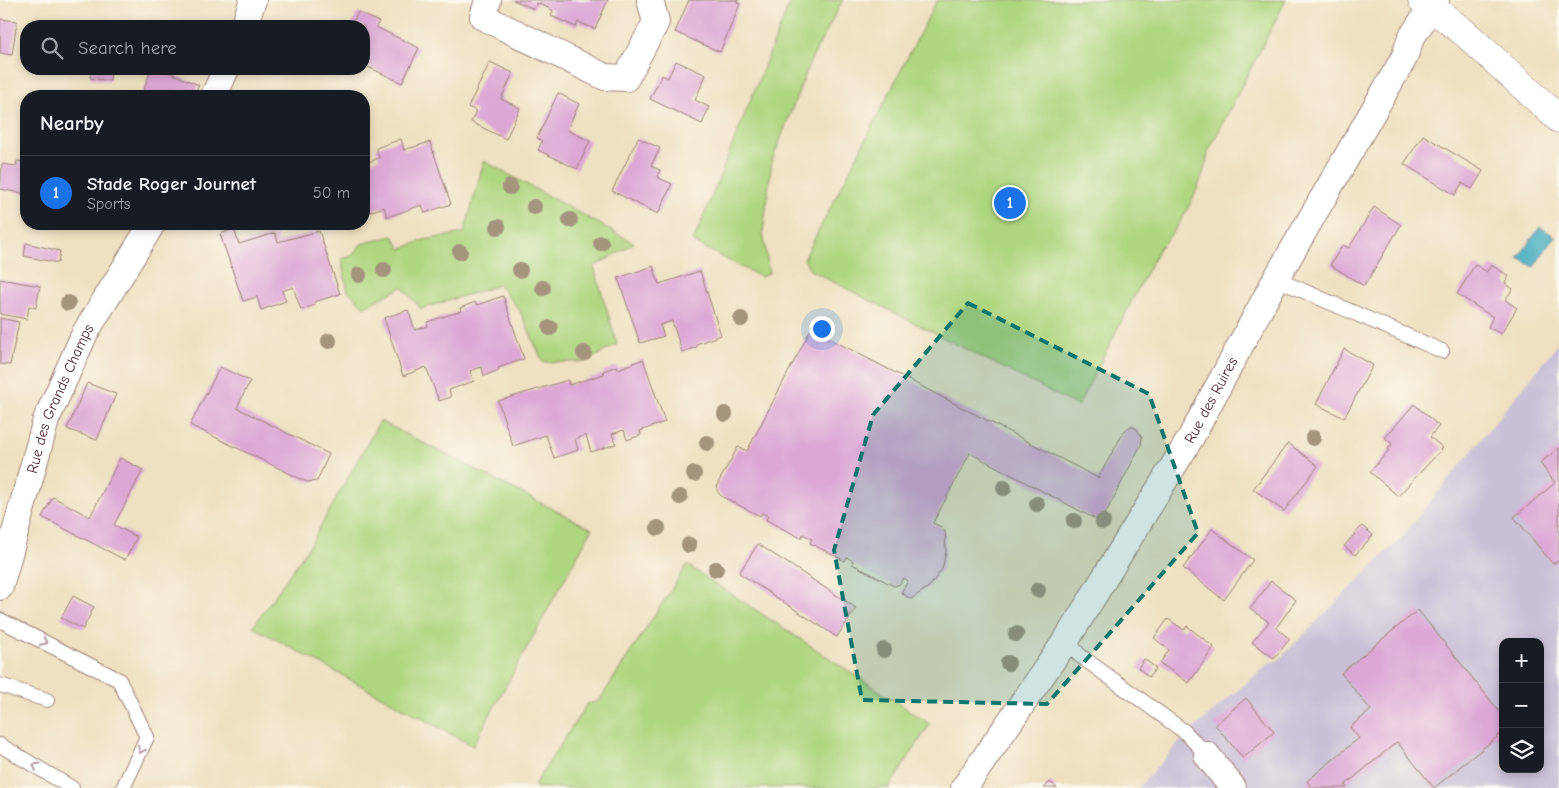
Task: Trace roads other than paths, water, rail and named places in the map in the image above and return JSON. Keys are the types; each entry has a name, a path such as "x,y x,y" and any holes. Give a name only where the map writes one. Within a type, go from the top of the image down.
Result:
{"main road":[{"path":"1430,3 1559,118"}],"street":[{"path":"246,20 253,0"},
{"path":"488,0 483,17 605,77 626,78 656,22 650,0"},
{"name":"Rue des Ruires","path":"964,788 1067,639 1190,439 1276,279 1404,58 1411,38 1430,3"},
{"path":"217,90 223,75"},
{"name":"Rue des Grands Champs","path":"0,587 46,420 85,333 148,230"},
{"path":"1207,755 1233,788"}],"lane":[{"path":"1276,279 1442,350"},
{"path":"0,620 120,680 147,737 123,788"},
{"path":"1067,639 1079,656 1185,732 1207,755"},
{"path":"0,685 48,700"},
{"path":"0,745 72,788"}],"water":[{"path":"1540,227 1555,236 1534,267 1518,258"}],"place":[{"name":"Stade Roger Journet","path":"1010,203"}]}
